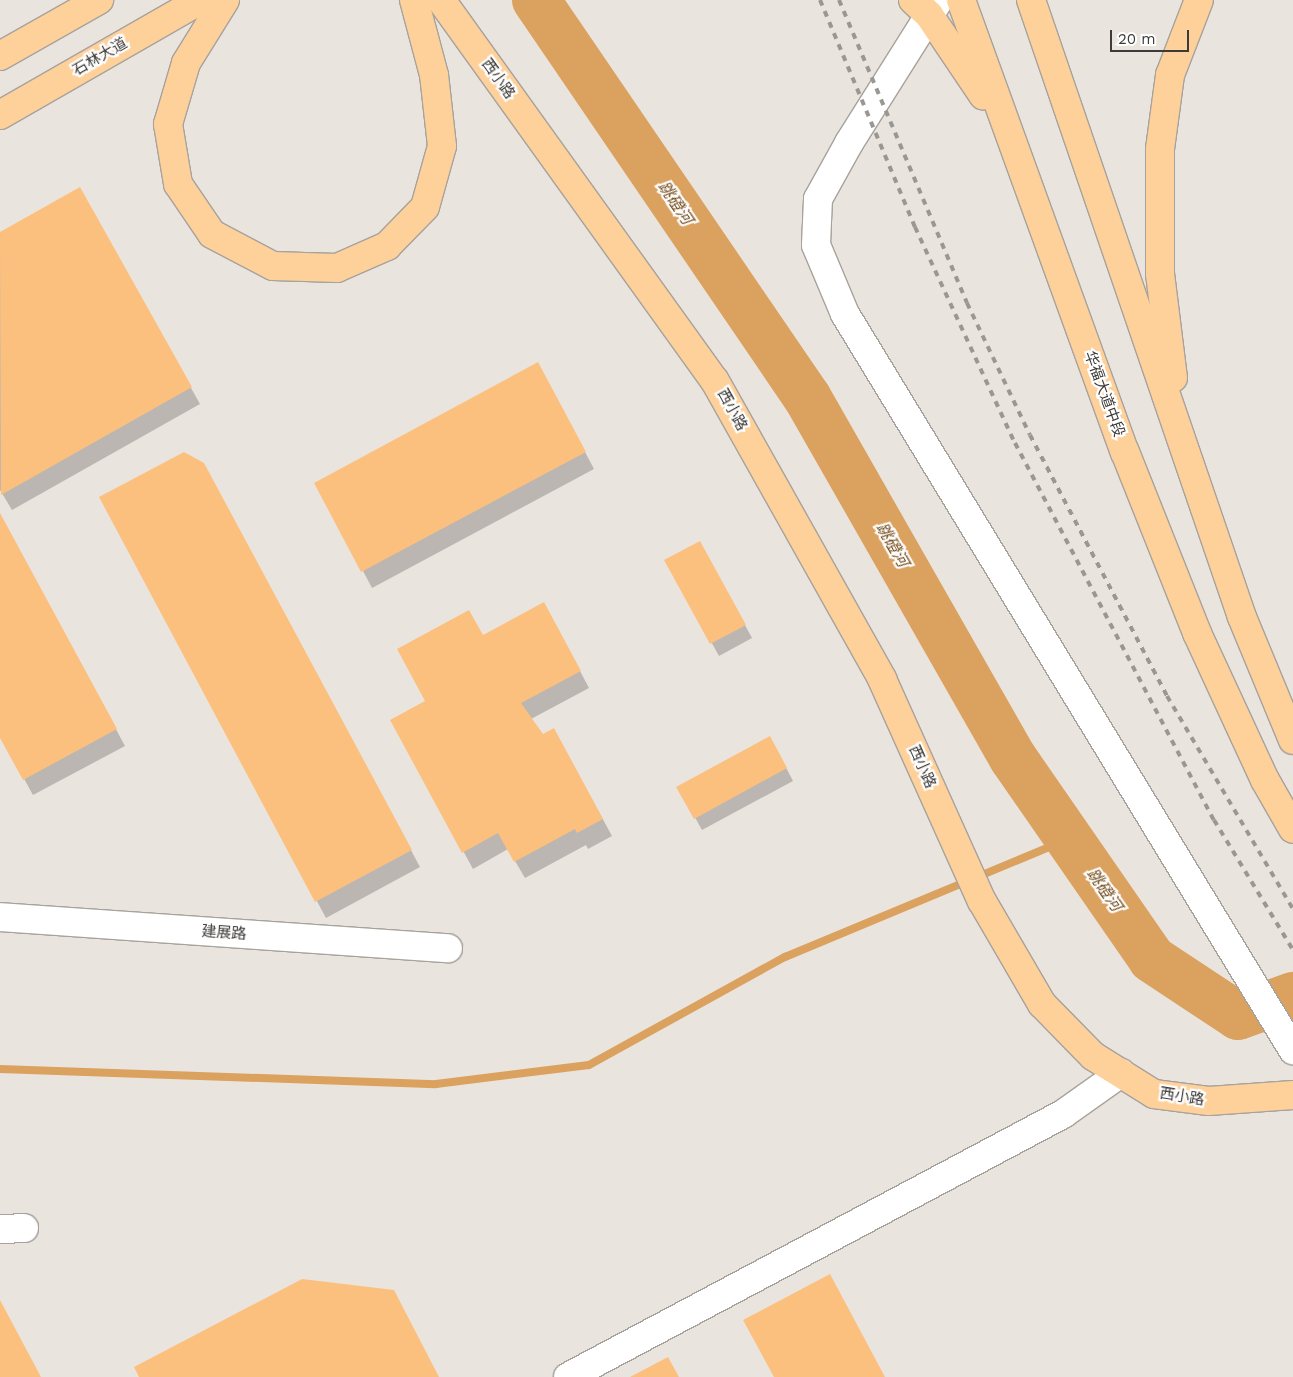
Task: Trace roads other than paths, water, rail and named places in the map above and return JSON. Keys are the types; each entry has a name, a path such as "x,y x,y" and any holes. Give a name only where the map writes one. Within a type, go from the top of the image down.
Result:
{"main road":[{"path":"0,56 99,0"},
{"name":"石林大道","path":"0,115 201,0"},
{"path":"224,0 186,63 168,124 178,184 212,234 272,266 336,268 387,246 425,207 442,146 434,75 414,0"},
{"name":"西小路","path":"441,0 715,381 882,679 982,900 1042,1004 1093,1056 1154,1094 1210,1102 1293,1095"},
{"name":"华福大道中段","path":"961,0 1125,452 1197,633 1265,780 1293,829"},
{"path":"1031,0 1242,617 1293,740"},
{"path":"1180,434 1160,274 1160,149 1170,75 1199,0"},
{"path":"927,5 1013,144"}],"street":[{"path":"927,5 818,200 816,245 845,314 1214,924 1293,1050"},
{"name":"建展路","path":"0,917 448,948"},
{"path":"568,1377 1063,1114 1121,1073"}],"waterway":[{"name":"跳磴河","path":"536,0 807,397 1013,758 1152,959 1238,1016 1293,996"},
{"path":"0,1069 436,1084 589,1065 785,957 1069,839"}],"railway":[{"path":"820,0 915,227 1015,443 1214,820 1293,950"},
{"path":"839,0 967,303 1030,435 1167,696 1293,909"}]}
